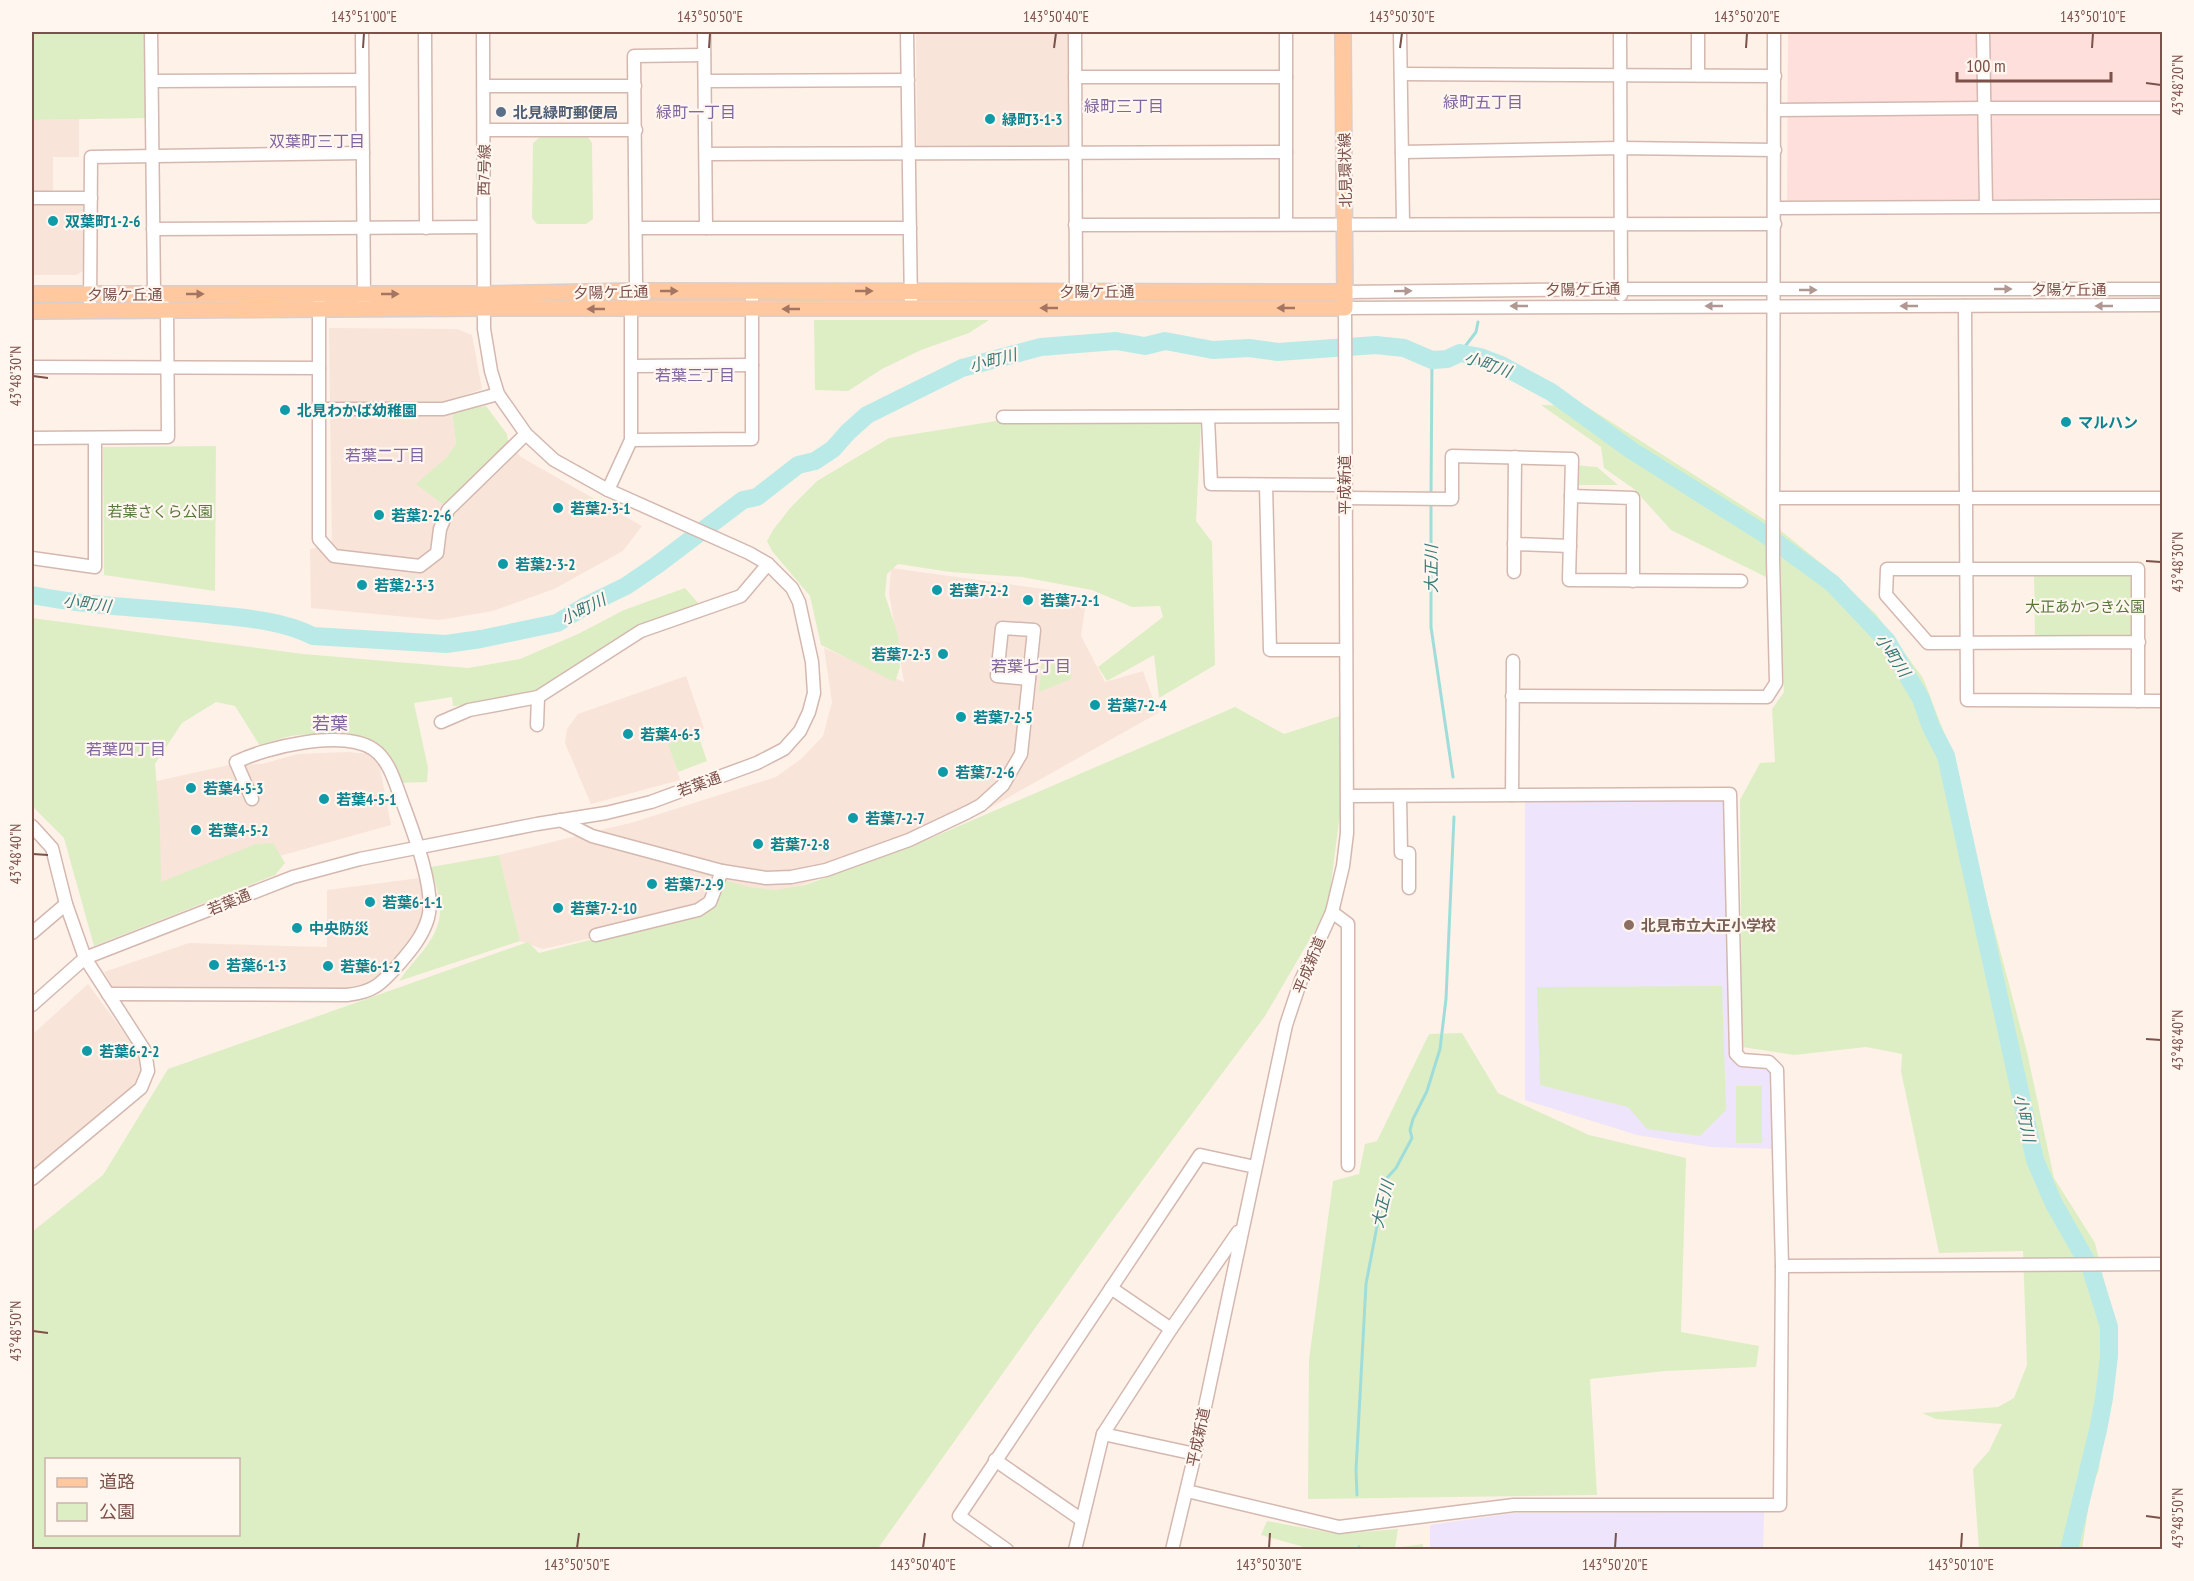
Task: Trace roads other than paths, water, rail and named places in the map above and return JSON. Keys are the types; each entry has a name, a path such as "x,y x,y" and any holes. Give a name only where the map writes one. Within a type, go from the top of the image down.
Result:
{"main road":[{"name":"北見環状線","path":"1343,32 1345,308"},
{"name":"夕陽ケ丘通","path":"32,311 364,310 636,291 1345,292"},
{"name":"夕陽ケ丘通","path":"32,294 364,294 630,309 1345,308"}],"street":[{"path":"32,438 168,437 167,310 154,294 151,32"},
{"path":"362,32 364,310"},
{"path":"425,32 426,228"},
{"name":"西7号線","path":"483,32 483,301"},
{"path":"704,32 706,228"},
{"path":"907,32 911,308"},
{"path":"1075,32 1076,308"},
{"path":"1286,32 1286,224"},
{"path":"1400,32 1402,224"},
{"path":"1620,32 1621,306"},
{"path":"1698,32 1698,75"},
{"path":"1512,696 1767,697 1776,683 1773,560 1774,32"},
{"path":"1983,32 1986,206"},
{"path":"608,490 631,440 630,309 636,291 634,56 704,55"},
{"path":"1401,74 1774,76"},
{"path":"1075,76 1286,77"},
{"path":"152,81 362,80"},
{"path":"705,81 908,80"},
{"path":"484,86 635,86"},
{"path":"1775,110 2163,108"},
{"path":"484,130 636,130"},
{"path":"1402,152 1621,148 1775,150"},
{"path":"706,154 1286,152"},
{"path":"90,310 91,157 363,153"},
{"path":"32,198 91,198"},
{"path":"1775,208 2163,206"},
{"path":"1076,225 1775,224"},
{"path":"153,228 483,227"},
{"path":"636,228 910,228"},
{"name":"夕陽ケ丘通","path":"1345,292 1621,289 2163,289"},
{"path":"631,440 752,439 752,291"},
{"path":"319,294 319,539 334,555 420,566 437,553 440,529 448,510 526,434"},
{"name":"若葉通","path":"32,1005 85,958 293,877 360,859 606,813 651,802 757,763 784,749 800,731 809,712 814,693 813,662 799,602 792,588 768,564 608,490 554,460 526,434 498,394 484,337 483,301"},
{"name":"夕陽ケ丘通","path":"1345,308 2163,305"},
{"path":"1965,306 1967,700 2163,701"},
{"name":"平成新道","path":"1172,1550 1187,1491 1286,1025 1301,980 1332,912 1343,866 1348,796 1344,498 1345,308"},
{"path":"632,366 752,365"},
{"path":"32,366 319,368"},
{"path":"320,409 443,409 498,394"},
{"path":"1003,417 1344,416"},
{"path":"1208,418 1211,484 1344,485"},
{"path":"32,558 95,567 95,438"},
{"path":"1344,498 1452,499 1452,456 1572,459 1569,580 1741,581"},
{"path":"1514,572 1515,457"},
{"path":"1266,485 1270,650 1346,650"},
{"path":"1571,496 1633,498 1633,581"},
{"path":"1774,498 2163,498"},
{"path":"1514,544 1570,546"},
{"path":"441,722 469,710 538,697 641,630 741,596 768,564"},
{"path":"2139,642 1928,643 1886,595 1887,570 2138,569 2139,642 2139,701"},
{"path":"560,820 592,836 722,871 766,878 791,878 814,874 909,840 981,805 1003,785 1018,760 1029,679 1034,630 1002,628 998,676 1029,679"},
{"path":"1512,795 1513,661"},
{"path":"537,725 538,697"},
{"path":"108,994 347,995 364,993 376,988 417,943 428,918 430,898 418,847 387,766 380,754 371,747 353,742 325,741 295,743 255,753 236,762 252,798"},
{"path":"1187,1491 1340,1527 1514,1505 1780,1505 1782,1266 1777,1070 1769,1062 1742,1060 1736,1054 1730,794 1348,796"},
{"path":"1400,796 1401,853 1409,853 1409,888"},
{"path":"32,826 52,848 66,904 85,958 144,1051 148,1071 141,1088 32,1179"},
{"path":"596,935 698,910 710,902 722,871"},
{"path":"32,933 66,904"},
{"path":"1332,912 1348,924 1348,1165"},
{"path":"1007,1550 959,1516 995,1460 1200,1155 1255,1167"},
{"path":"1075,1550 1103,1434 1171,1329 1242,1227"},
{"path":"1782,1266 2163,1264"},
{"path":"1111,1288 1171,1329"},
{"path":"1103,1434 1195,1454"},
{"path":"995,1460 1082,1520"}],"waterway":[{"path":"1460,353 1476,332 1478,322"},
{"name":"小町川","path":"32,595 100,605 252,619 290,627 313,636 446,644 481,639 557,623 626,586 743,500 757,497 798,465 815,461 833,449 867,415 962,368 1041,347 1116,341 1145,346 1165,341 1213,350 1249,348 1278,352 1376,345 1404,348 1432,360 1447,359 1460,353 1501,365 1551,392 1631,450 1766,535 1832,583 1887,641 1921,699 1931,727 1946,756 2035,1160 2054,1204 2091,1269 2109,1327 2109,1356 2104,1398 2069,1550"},
{"name":"大正川","path":"1431,494 1432,360"},
{"name":"大正川","path":"1431,501 1431,627 1453,777"},
{"name":"大正川","path":"1357,1495 1356,1470 1366,1284 1386,1179 1396,1168 1412,1138 1410,1130 1413,1119 1427,1091 1440,1049 1446,999 1454,817"}],"place":[{"name":"北見緑町郵便局","path":"501,112"},
{"name":"緑町3-1-3","path":"990,119"},
{"name":"双葉町1-2-6","path":"53,221"},
{"name":"北見わかば幼稚園","path":"285,410"},
{"name":"マルハン","path":"2066,422"},
{"name":"若葉2-3-1","path":"558,508"},
{"name":"若葉2-2-6","path":"379,515"},
{"name":"若葉2-3-2","path":"503,564"},
{"name":"若葉2-3-3","path":"362,585"},
{"name":"若葉7-2-2","path":"937,590"},
{"name":"若葉7-2-1","path":"1028,600"},
{"name":"若葉7-2-3","path":"943,654"},
{"name":"若葉7-2-4","path":"1095,705"},
{"name":"若葉7-2-5","path":"961,717"},
{"name":"若葉4-6-3","path":"628,734"},
{"name":"若葉7-2-6","path":"943,772"},
{"name":"若葉4-5-3","path":"191,788"},
{"name":"若葉4-5-1","path":"324,799"},
{"name":"若葉7-2-7","path":"853,818"},
{"name":"若葉4-5-2","path":"196,830"},
{"name":"若葉7-2-8","path":"758,844"},
{"name":"若葉7-2-9","path":"652,884"},
{"name":"若葉6-1-1","path":"370,902"},
{"name":"若葉7-2-10","path":"558,908"},
{"name":"北見市立大正小学校","path":"1629,925"},
{"name":"中央防災","path":"297,928"},
{"name":"若葉6-1-3","path":"214,965"},
{"name":"若葉6-1-2","path":"328,966"},
{"name":"若葉6-2-2","path":"87,1051"}],"district":[{"name":"緑町五丁目","path":"1483,102"},
{"name":"緑町三丁目","path":"1124,106"},
{"name":"緑町一丁目","path":"696,112"},
{"name":"双葉町三丁目","path":"317,141"},
{"name":"若葉三丁目","path":"695,375"},
{"name":"若葉二丁目","path":"385,455"},
{"name":"若葉七丁目","path":"1031,666"},
{"name":"若葉","path":"330,723"},
{"name":"若葉四丁目","path":"126,749"}],"park label":[{"name":"若葉さくら公園","path":"160,511"},
{"name":"大正あかつき公園","path":"2085,606"}]}
